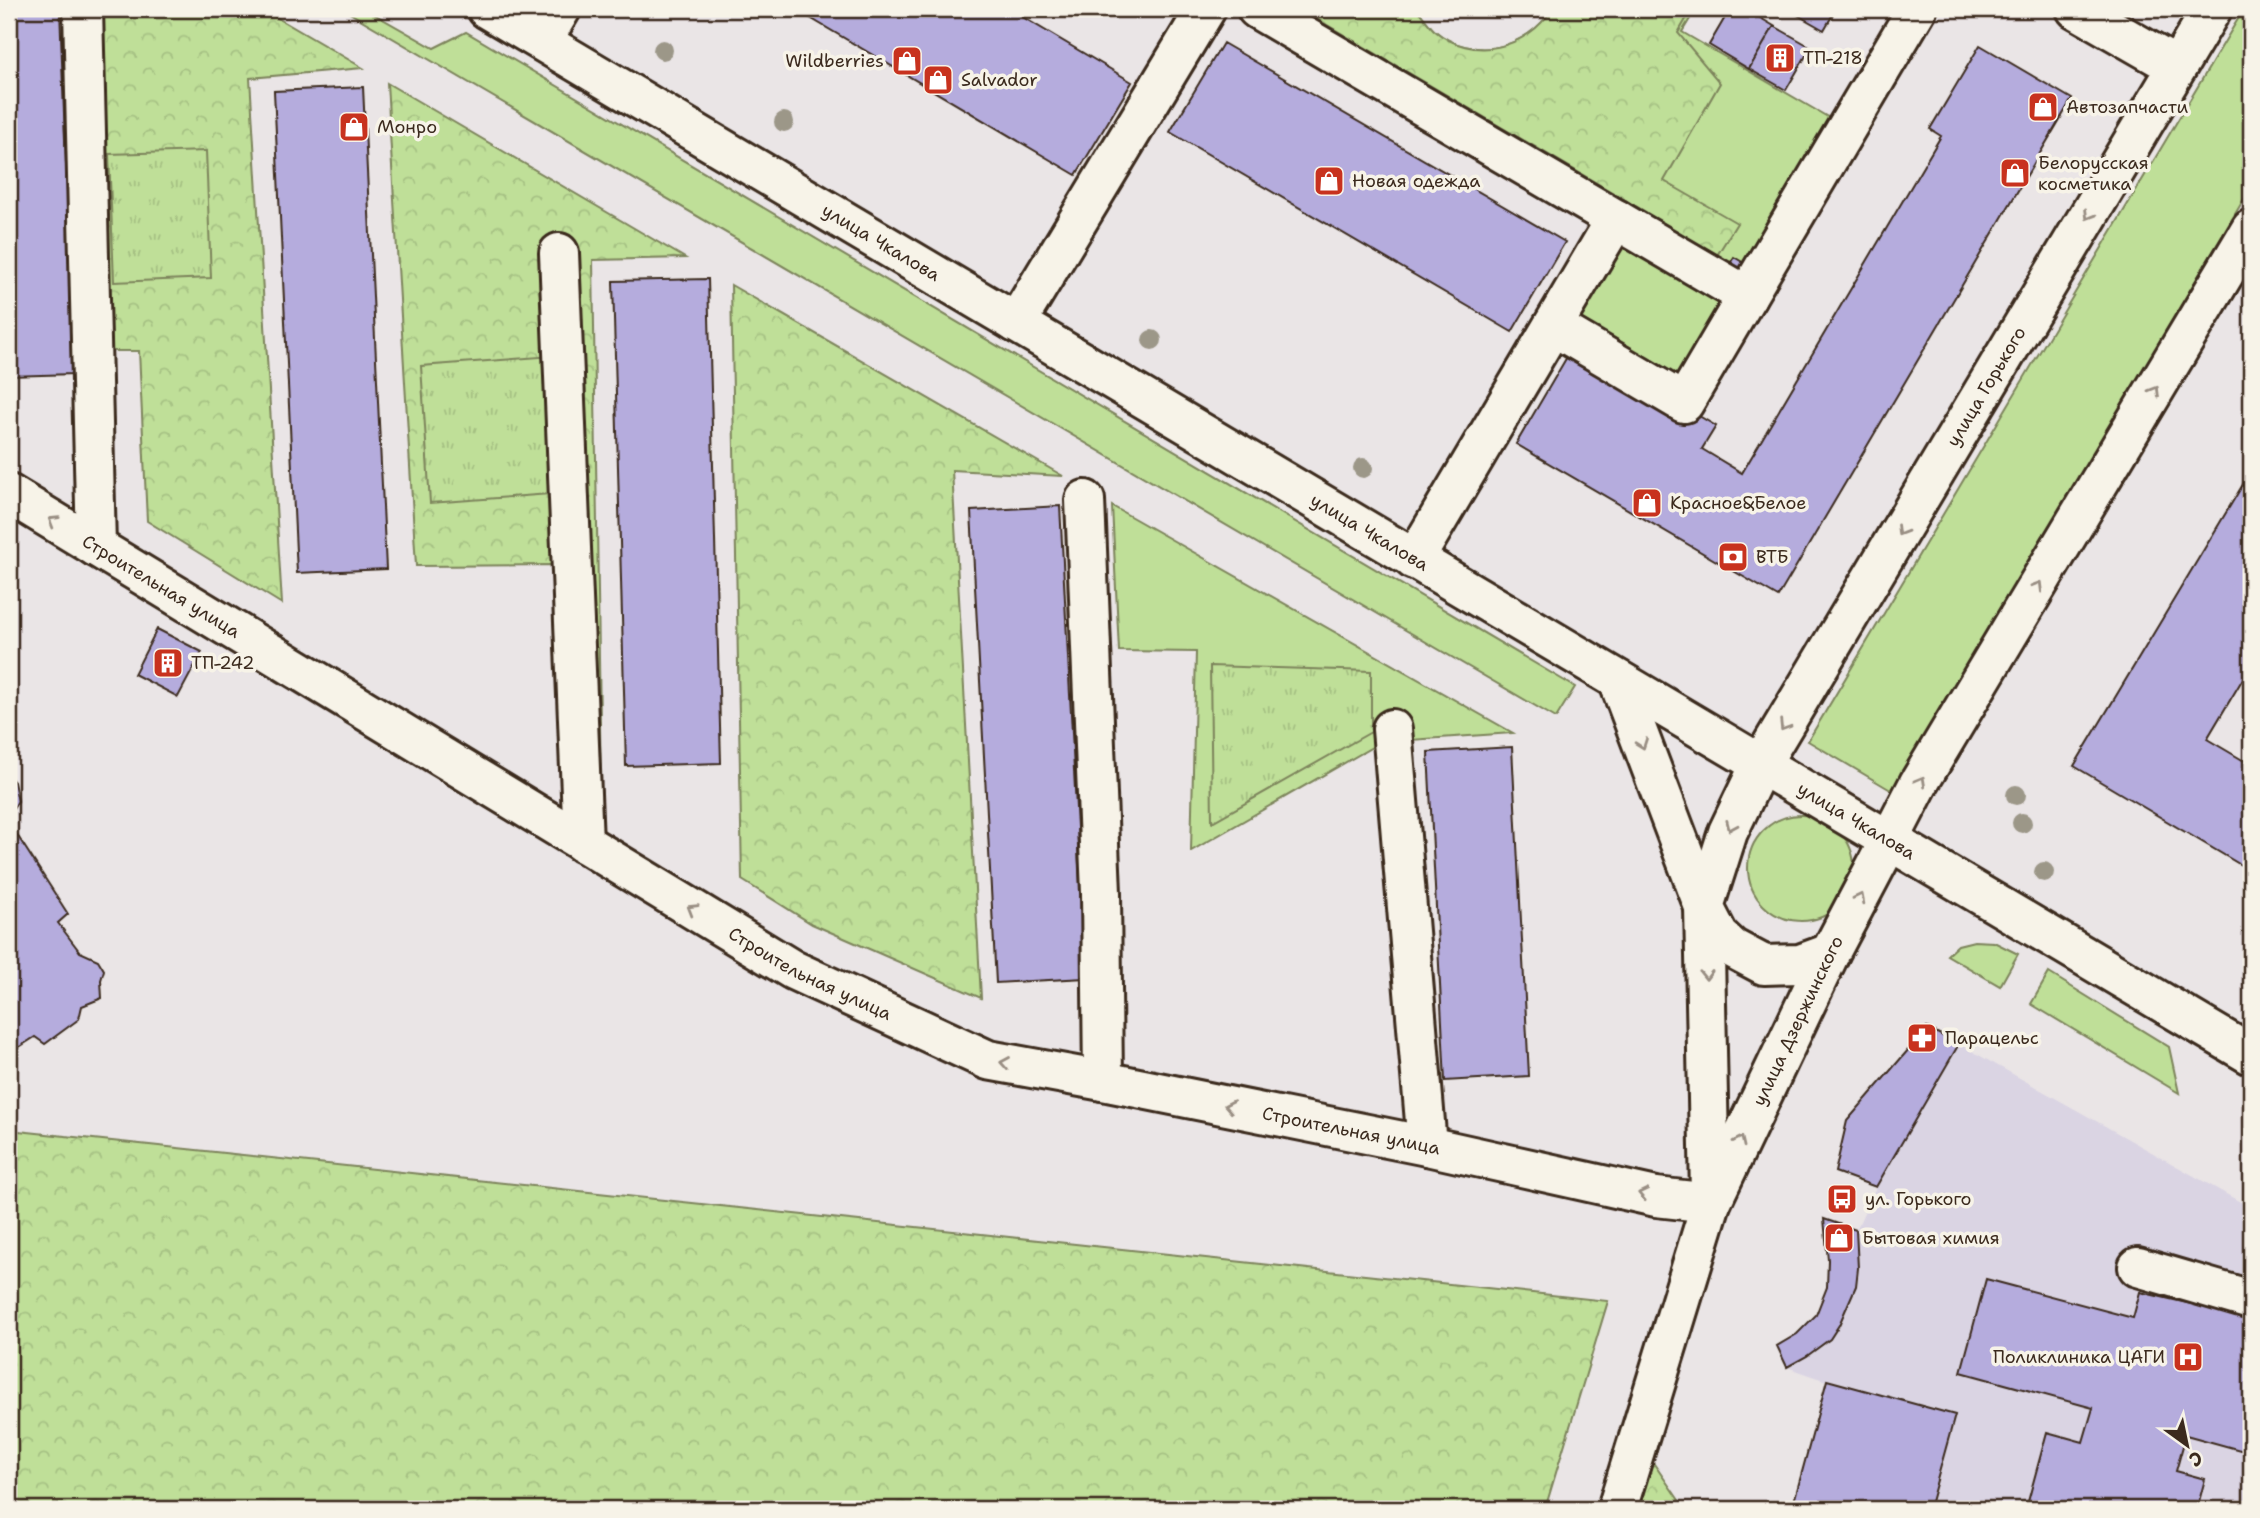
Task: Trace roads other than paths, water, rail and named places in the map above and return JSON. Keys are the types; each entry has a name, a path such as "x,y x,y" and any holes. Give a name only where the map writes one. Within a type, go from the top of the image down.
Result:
{"main road":[{"path":"83,9 96,547"},
{"name":"улица Чкалова","path":"487,9 2251,1055"},
{"path":"542,41 561,9"},
{"path":"1016,323 1206,9"},
{"path":"1257,9 1747,296"},
{"path":"1553,326 1684,403 1917,9"},
{"path":"2076,9 2177,67"},
{"name":"улица Горького","path":"1760,765 2212,9"},
{"path":"1415,561 1616,219"},
{"path":"1889,841 1919,783 2251,229"},
{"path":"559,253 583,843"},
{"name":"Строительная улица","path":"9,494 793,970 988,1060 1427,1146 1656,1197 1711,1203"},
{"path":"1086,500 1101,893 1103,1081"},
{"name":"улица Дзержинского","path":"1618,680 1704,907"},
{"path":"1392,729 1427,1146"},
{"name":"улица Дзержинского","path":"1711,1203 1704,907 1728,832 1760,765"},
{"name":"улица Дзержинского","path":"1617,1509 1711,1203 1830,953 1889,841"},
{"path":"1704,907 1719,936 1732,948 1764,965 1800,964 1830,953"},
{"path":"2138,1267 2251,1300"}],"place":[{"name":"ТП-218","path":"1780,58"},
{"name":"Wildberries","path":"907,61"},
{"name":"Salvador","path":"938,80"},
{"name":"Автозапчасти","path":"2043,107"},
{"name":"Монро","path":"354,127"},
{"name":"Белорусская косметика","path":"2015,173"},
{"name":"Новая одежда","path":"1329,181"},
{"name":"Красное&Белое","path":"1647,503"},
{"name":"ВТБ","path":"1733,557"},
{"name":"ТП-242","path":"168,663"},
{"name":"Парацельс","path":"1922,1038"},
{"name":"ул. Горького","path":"1842,1199"},
{"name":"Бытовая химия","path":"1839,1238"},
{"name":"Поликлиника ЦАГИ","path":"2188,1357"}]}
